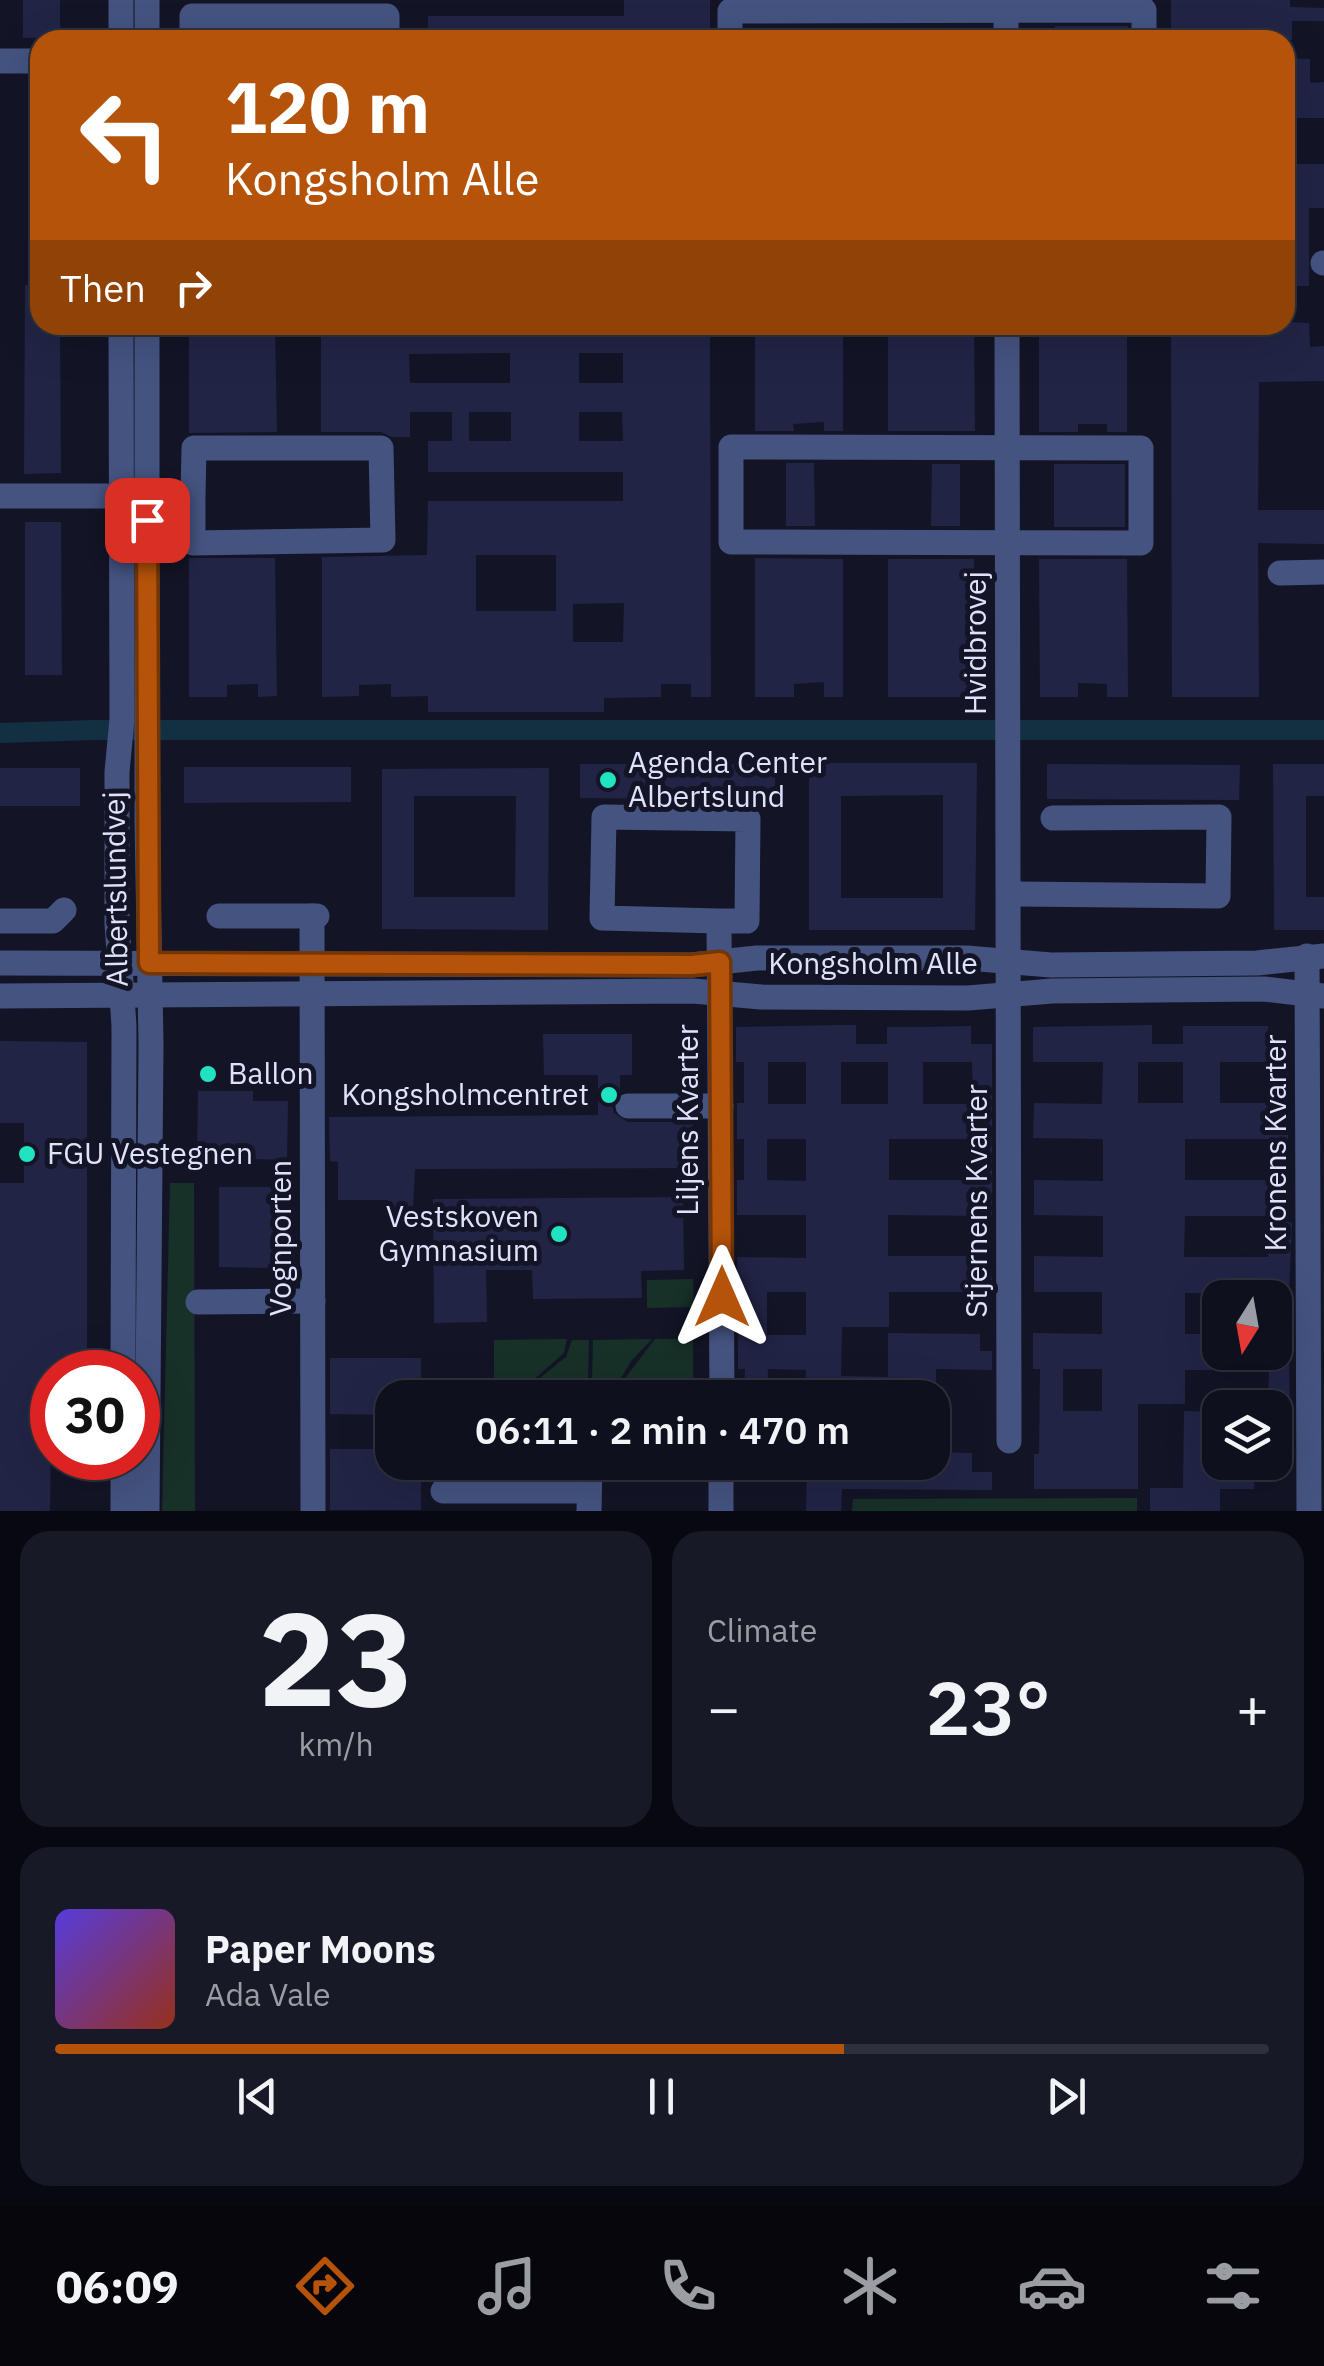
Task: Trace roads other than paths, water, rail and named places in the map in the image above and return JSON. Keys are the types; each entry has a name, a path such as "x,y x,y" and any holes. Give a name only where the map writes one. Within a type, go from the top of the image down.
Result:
{"street":[{"path":"121,0 121,30"},
{"path":"147,0 147,30"},
{"path":"730,30 730,11 1006,5 1144,10 1144,30"},
{"path":"192,30 192,16 388,16 388,30"},
{"path":"0,60 30,61"},
{"name":"Albertslundvej","path":"123,335 134,495 134,719 147,772 147,1511"},
{"name":"Albertslundvej","path":"134,495 146,335"},
{"name":"Hvidbrovej","path":"1007,335 1010,962"},
{"path":"731,447 1142,448 1141,543 1008,542 731,542 731,447"},
{"path":"194,448 381,448 383,540 193,543 193,496 194,448"},
{"path":"0,496 193,496"},
{"path":"1280,573 1324,572"},
{"name":"Albertslundvej","path":"124,1350 117,772 134,719"},
{"path":"604,817 748,819 747,921 719,921 602,918 604,817"},
{"path":"1010,894 1218,896 1219,817 1053,818"},
{"path":"0,921 53,921 64,910"},
{"name":"Vognporten","path":"218,916 315,916 313,1511"},
{"name":"Liljens Kvarter","path":"719,921 722,1380"},
{"name":"Kongsholm Alle","path":"0,963 692,965 756,958 891,958 1052,965 1256,963 1316,956"},
{"name":"Kronens Kvarter","path":"1309,1511 1316,956"},
{"name":"Stjernens Kvarter","path":"1009,1441 1010,962"},
{"name":"Kongsholm Alle","path":"0,996 692,991 761,998 968,998 1264,989 1316,996"},
{"path":"628,1106 722,1106"},
{"path":"198,1302 313,1301"},
{"path":"123,1480 123,1511"},
{"path":"722,1480 722,1511"},
{"path":"443,1491 589,1501"}],"waterway":[{"path":"0,733 1324,730"}],"place":[{"name":"Agenda Center Albertslund","path":"608,780"},
{"name":"Ballon","path":"208,1074"},
{"name":"Kongsholmcentret","path":"609,1095"},
{"name":"FGU Vestegnen","path":"27,1154"},
{"name":"Vestskoven Gymnasium","path":"559,1234"}]}
